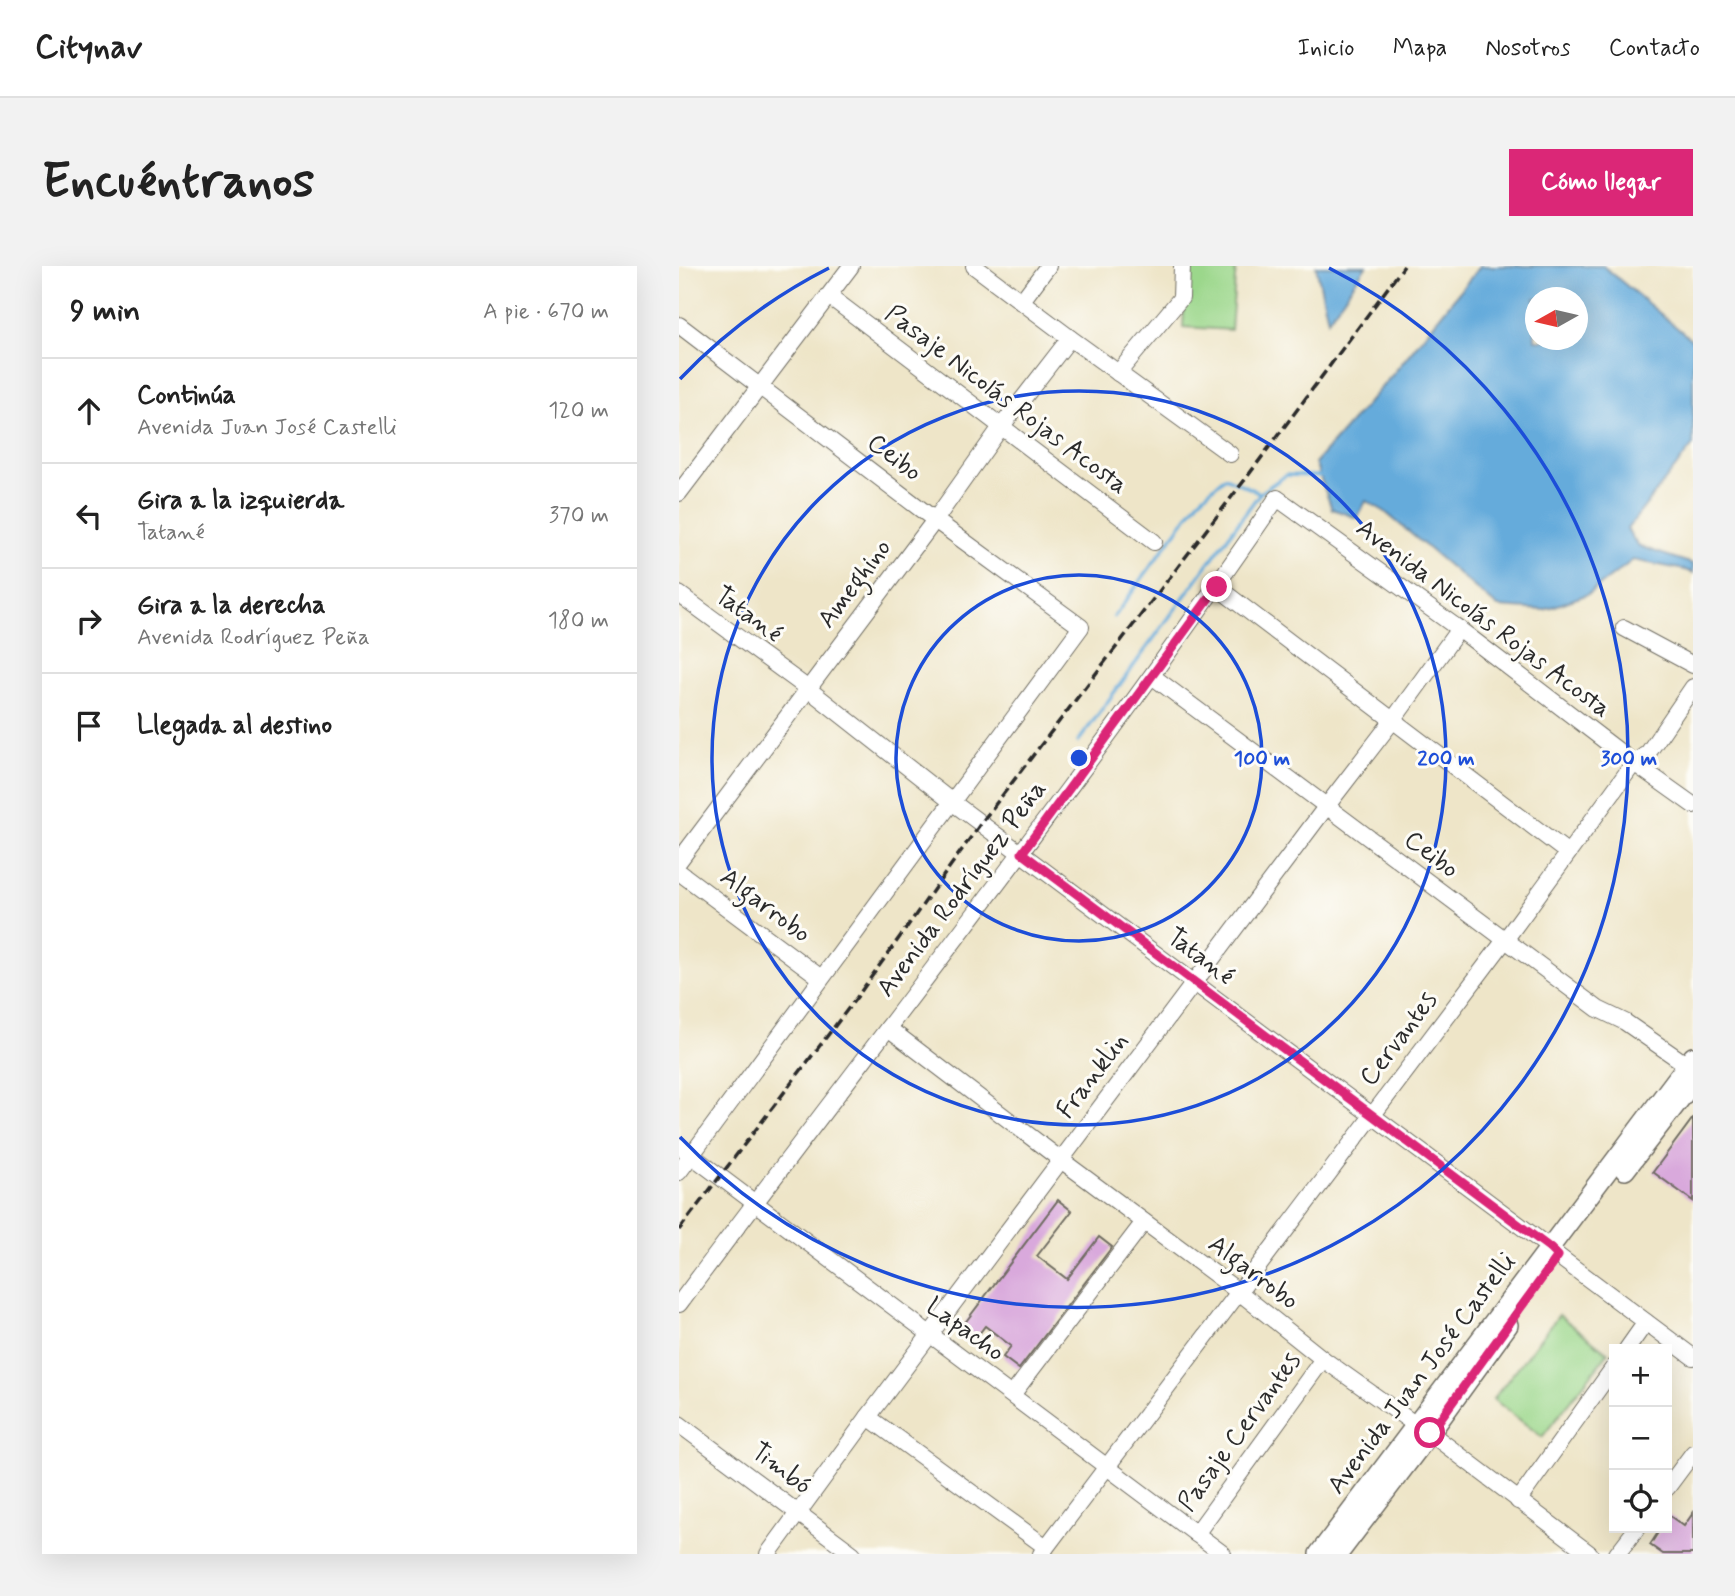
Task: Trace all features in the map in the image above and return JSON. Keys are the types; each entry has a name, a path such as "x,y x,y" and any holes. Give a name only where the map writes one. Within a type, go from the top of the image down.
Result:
{"main road":[{"name":"Avenida Juan José Castelli","path":"1338,1554 1423,1429 1691,1068"},
{"name":"Avenida Juan José Castelli","path":"1319,1554 1423,1429"}],"street":[{"path":"679,493 851,266"},
{"path":"974,266 1230,454"},
{"path":"1021,302 1048,266"},
{"path":"1118,373 1181,298 1182,266"},
{"name":"Pasaje Nicolás Rojas Acosta","path":"828,296 1154,542"},
{"name":"Ceibo","path":"679,325 935,520 1081,627 952,802"},
{"name":"Ameghino","path":"679,861 1070,338"},
{"name":"Avenida Rodríguez Peña","path":"679,1304 1022,853 1217,587 1277,498"},
{"name":"Avenida Nicolás Rojas Acosta","path":"1277,498 1459,629 1693,805"},
{"path":"1217,587 1568,853"},
{"name":"Tatané","path":"679,594 1693,1357"},
{"path":"1624,628 1693,665"},
{"name":"Franklin","path":"768,1554 1459,629"},
{"name":"Ceibo","path":"1152,676 1598,1009 1625,1022 1691,1068"},
{"name":"Cervantes","path":"1043,1550 1505,940 1635,763 1648,753 1693,687"},
{"path":"679,1172 685,1151 821,978 952,802"},
{"name":"Algarrobo","path":"679,872 821,978"},
{"name":"Algarrobo","path":"888,1028 1324,1359 1590,1554"},
{"name":"Lapacho","path":"685,1151 1223,1554"},
{"path":"1012,1395 1144,1222"},
{"path":"1631,1344 1646,1322"},
{"name":"Pasaje Cervantes","path":"1196,1534 1324,1359"},
{"path":"1518,1501 1609,1374"},
{"path":"868,1417 1043,1550"},
{"name":"Timbó","path":"679,1424 853,1554"},
{"path":"1672,1481 1693,1453"},
{"path":"1617,1554 1633,1533"}],"green space":[{"path":"1187,266 1236,266 1231,330 1183,327"},
{"path":"1559,1315 1608,1353 1542,1437 1493,1399"}],"water":[{"path":"1316,266 1366,266 1328,320"},
{"path":"1480,266 1603,266 1693,341 1693,445 1627,529 1638,546 1693,564 1693,573 1633,560 1588,594 1544,610 1498,607 1384,511 1366,501 1357,518 1332,509 1315,463 1394,373"}],"building":[{"path":"1693,1118 1693,1201 1653,1172"},
{"path":"1058,1200 1072,1211 1037,1256 1067,1279 1099,1237 1112,1247 1019,1369 1003,1357 1011,1346 985,1326 975,1339 961,1328"},
{"path":"1693,1513 1693,1554 1663,1554 1650,1545 1658,1533 1672,1533 1672,1518 1684,1526"}],"waterway":[{"path":"1078,742 1260,493 1286,475 1320,476"},
{"path":"1114,617 1199,500 1225,477 1260,493"}],"railway":[{"path":"679,1230 857,997 981,823 1247,477 1404,266"}],"route":[{"path":"1217,587 1022,853 1558,1256 1430,1433"}]}
